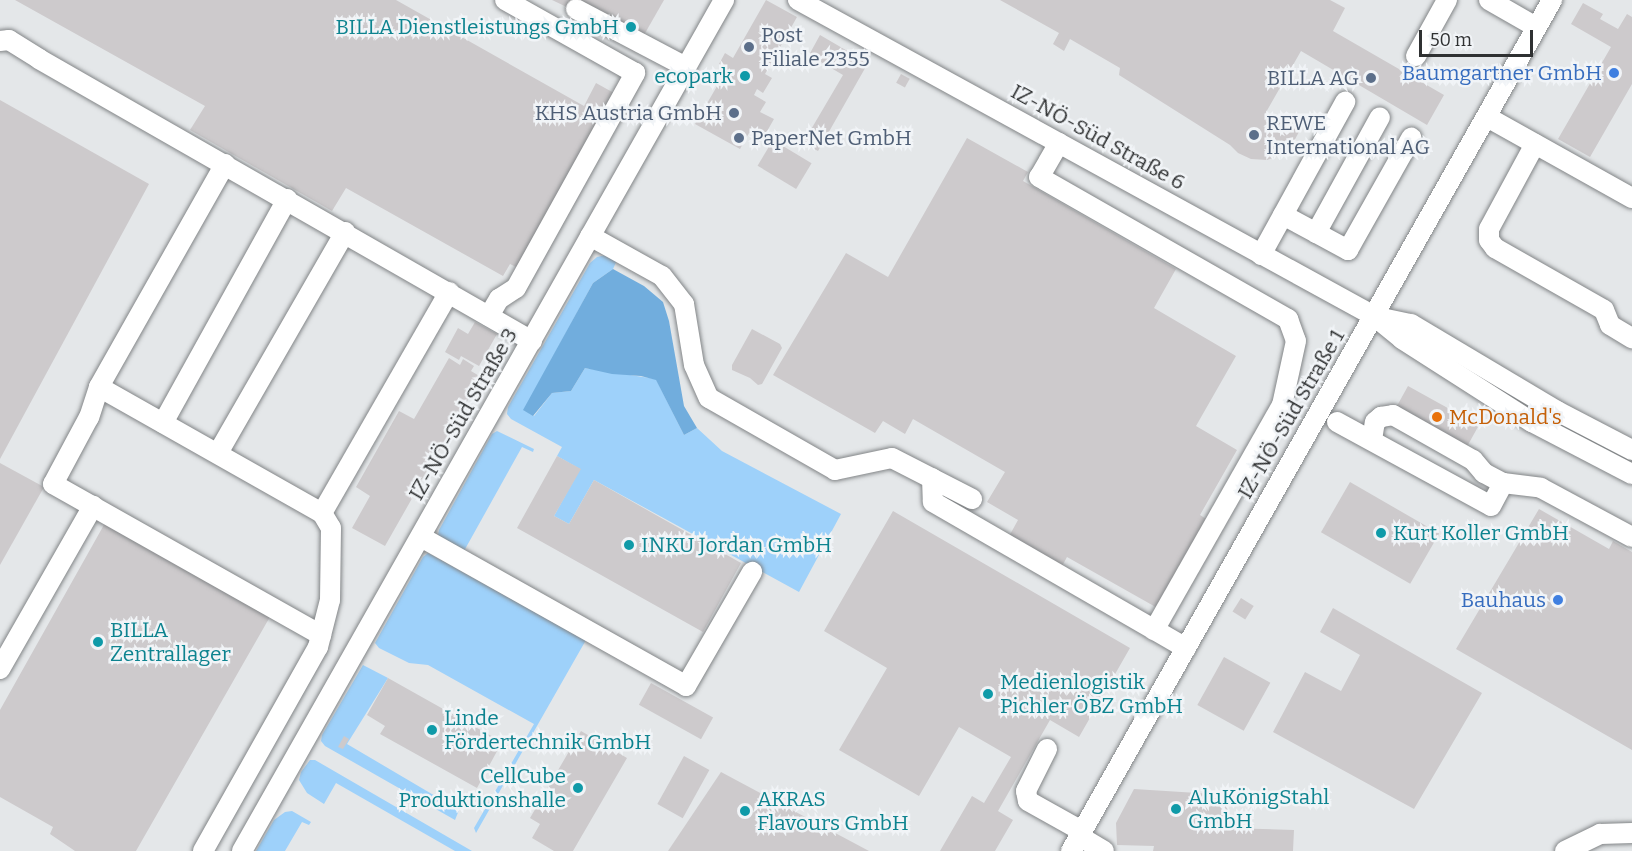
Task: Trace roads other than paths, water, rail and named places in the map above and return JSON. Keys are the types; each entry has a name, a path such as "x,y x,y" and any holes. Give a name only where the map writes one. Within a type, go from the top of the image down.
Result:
{"street":[{"path":"489,316 499,299 516,288 635,73 505,0"},
{"name":"IZ-NÖ-Süd Straße 3","path":"242,851 724,0"},
{"name":"IZ-NÖ-Süd Straße 6","path":"798,0 1374,316 1402,339 1532,422 1632,474"},
{"path":"1416,56 1446,0"},
{"path":"1489,0 1536,27"},
{"name":"IZ-NÖ-Süd Straße 1","path":"1077,839 1552,0"},
{"path":"576,9 686,67"},
{"path":"0,41 9,40 532,341"},
{"path":"1261,255 1345,102"},
{"path":"1316,232 1380,117"},
{"path":"1487,117 1632,198"},
{"path":"1283,215 1348,250 1412,138"},
{"path":"1059,143 1039,177 1288,319 1296,341 1281,405 1154,630"},
{"path":"1535,144 1490,229 1489,240 1495,248 1604,310 1610,325 1632,338"},
{"path":"225,164 99,387 89,417 53,484 321,635"},
{"path":"163,423 287,200"},
{"path":"218,453 345,232"},
{"path":"590,236 662,276 684,304 694,365 709,398 835,470 892,458 972,499"},
{"path":"322,513 449,292"},
{"name":"IZ-NÖ-Süd Straße 6","path":"1374,316 1411,324 1557,411 1632,450"},
{"path":"99,387 322,513 331,528 330,600 318,647 202,851"},
{"path":"1311,427 1358,420 1380,412 1393,415 1473,460 1484,472 1503,483 1541,488 1630,530"},
{"path":"1372,440 1375,422 1381,417 1393,415"},
{"path":"1337,422 1491,506 1503,483"},
{"path":"932,478 933,502 1186,648"},
{"path":"0,669 93,506"},
{"path":"421,537 686,686 752,572"},
{"path":"1047,749 1026,791 1028,801 1077,839 1104,851"},
{"path":"1565,851 1600,834 1632,833"}],"place":[{"name":"BILLA Dienstleistungs GmbH","path":"631,27"},
{"name":"Post Filiale 2355","path":"749,47"},
{"name":"Baumgartner GmbH","path":"1614,73"},
{"name":"ecopark","path":"745,76"},
{"name":"BILLA AG","path":"1371,78"},
{"name":"KHS Austria GmbH","path":"734,113"},
{"name":"REWE International AG","path":"1254,135"},
{"name":"PaperNet GmbH","path":"739,138"},
{"name":"McDonald's","path":"1437,417"},
{"name":"Kurt Koller GmbH","path":"1381,533"},
{"name":"INKU Jordan GmbH","path":"629,545"},
{"name":"Bauhaus","path":"1558,600"},
{"name":"BILLA Zentrallager","path":"98,642"},
{"name":"Medienlogistik Pichler ÖBZ GmbH","path":"988,694"},
{"name":"Linde Fördertechnik GmbH","path":"432,730"},
{"name":"CellCube Produktionshalle","path":"578,788"},
{"name":"AluKönigStahl GmbH","path":"1176,809"},
{"name":"AKRAS Flavours GmbH","path":"745,811"}]}
